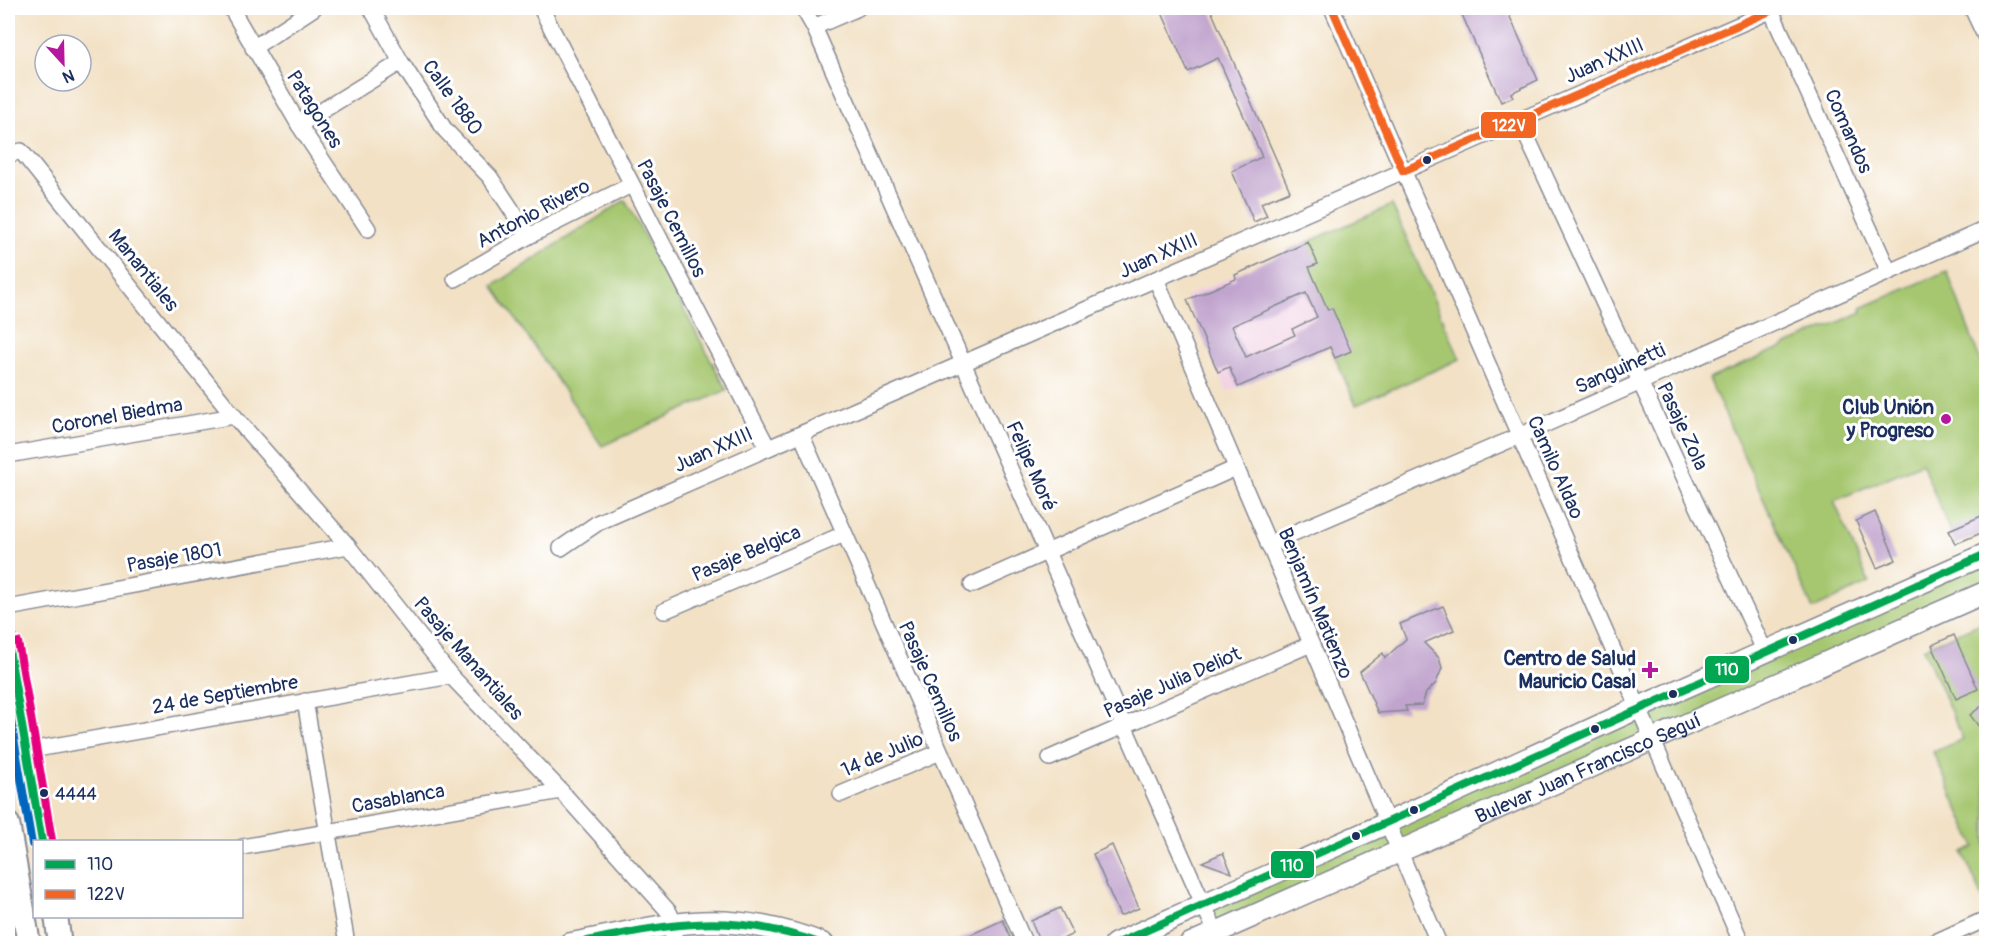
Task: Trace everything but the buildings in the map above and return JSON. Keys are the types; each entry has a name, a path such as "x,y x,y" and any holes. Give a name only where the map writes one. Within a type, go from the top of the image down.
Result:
{"main road":[{"name":"Bulevar Juan Francisco Seguí","path":"1115,944 1986,554"},
{"name":"Bulevar Juan Francisco Seguí","path":"1190,944 1218,938 1399,852 1986,592"},
{"path":"8,644 17,752 41,840"},
{"path":"8,824 29,944"},
{"path":"56,918 60,944"},
{"path":"569,944 674,934 701,922 748,925 786,932 823,944"}],"street":[{"name":"Patagones","path":"231,8 299,125 369,229"},
{"path":"253,48 314,8"},
{"name":"Calle 1880","path":"371,8 401,62 445,130 490,177 529,236"},
{"name":"Pasaje Cemillos","path":"541,8 768,448"},
{"name":"Felipe Moré","path":"803,8 814,27 1218,938"},
{"path":"814,27 858,8"},
{"name":"Camilo Aldao","path":"1332,8 1742,944"},
{"name":"Juan XXIII","path":"561,548 599,522 1773,8"},
{"name":"Comandos","path":"1773,8 1889,272"},
{"path":"1972,8 1986,38"},
{"path":"299,125 401,62"},
{"name":"Pasaje Zola","path":"1519,120 1765,652"},
{"name":"Manantiales","path":"14,153 234,416"},
{"name":"Antonio Rivero","path":"455,279 529,236 631,185"},
{"name":"Sanguinetti","path":"1268,544 1519,436 1986,229"},
{"name":"Benjamín Matienzo","path":"1156,279 1439,944"},
{"name":"Coronel Biedma","path":"8,455 234,416"},
{"name":"Pasaje Manantiales","path":"234,416 348,546 451,676 561,791 669,912 674,934"},
{"name":"Pasaje Cemillos","path":"801,434 1025,944"},
{"path":"972,585 1236,468"},
{"name":"Pasaje Belgica","path":"664,611 844,534"},
{"name":"Pasaje 1801","path":"8,608 348,546"},
{"name":"Pasaje Julia Deliot","path":"1050,758 1311,644"},
{"name":"24 de Septiembre","path":"17,752 451,676"},
{"path":"305,701 346,944"},
{"name":"14 de Julio","path":"841,794 939,752"},
{"name":"Casablanca","path":"243,847 561,791"},
{"path":"1931,944 1986,919"}],"shaded area":[{"path":"1288,251 1330,347 1227,392 1185,297"}],"green space":[{"path":"625,200 727,390 602,446 493,286"},
{"path":"1392,205 1460,359 1356,405 1288,251"},
{"path":"1947,271 1986,376 1986,531 1955,544 1922,463 1834,501 1869,583 1813,609 1709,379 1862,312 1861,308"},
{"path":"1986,554 1986,592 1216,932 1204,905"},
{"path":"1986,621 1986,897 1983,899 1963,853 1975,847 1933,752 1963,739 1923,648"},
{"path":"675,925 673,943 569,944"}],"transit line":[{"name":"122V","path":"1332,8 1403,171 1777,8"},
{"name":"110","path":"1116,944 1986,554"},
{"path":"18,642 52,840"},
{"name":"110","path":"8,644 42,840"},
{"path":"8,703 32,844"},
{"name":"110","path":"572,944 667,926 697,924 756,927 788,933 822,944"}],"place":[{"name":"Club Unión y Progreso","path":"1946,419"},
{"name":"Centro de Salud Mauricio Casal","path":"1650,670"},
{"name":"4444","path":"44,793"}]}
